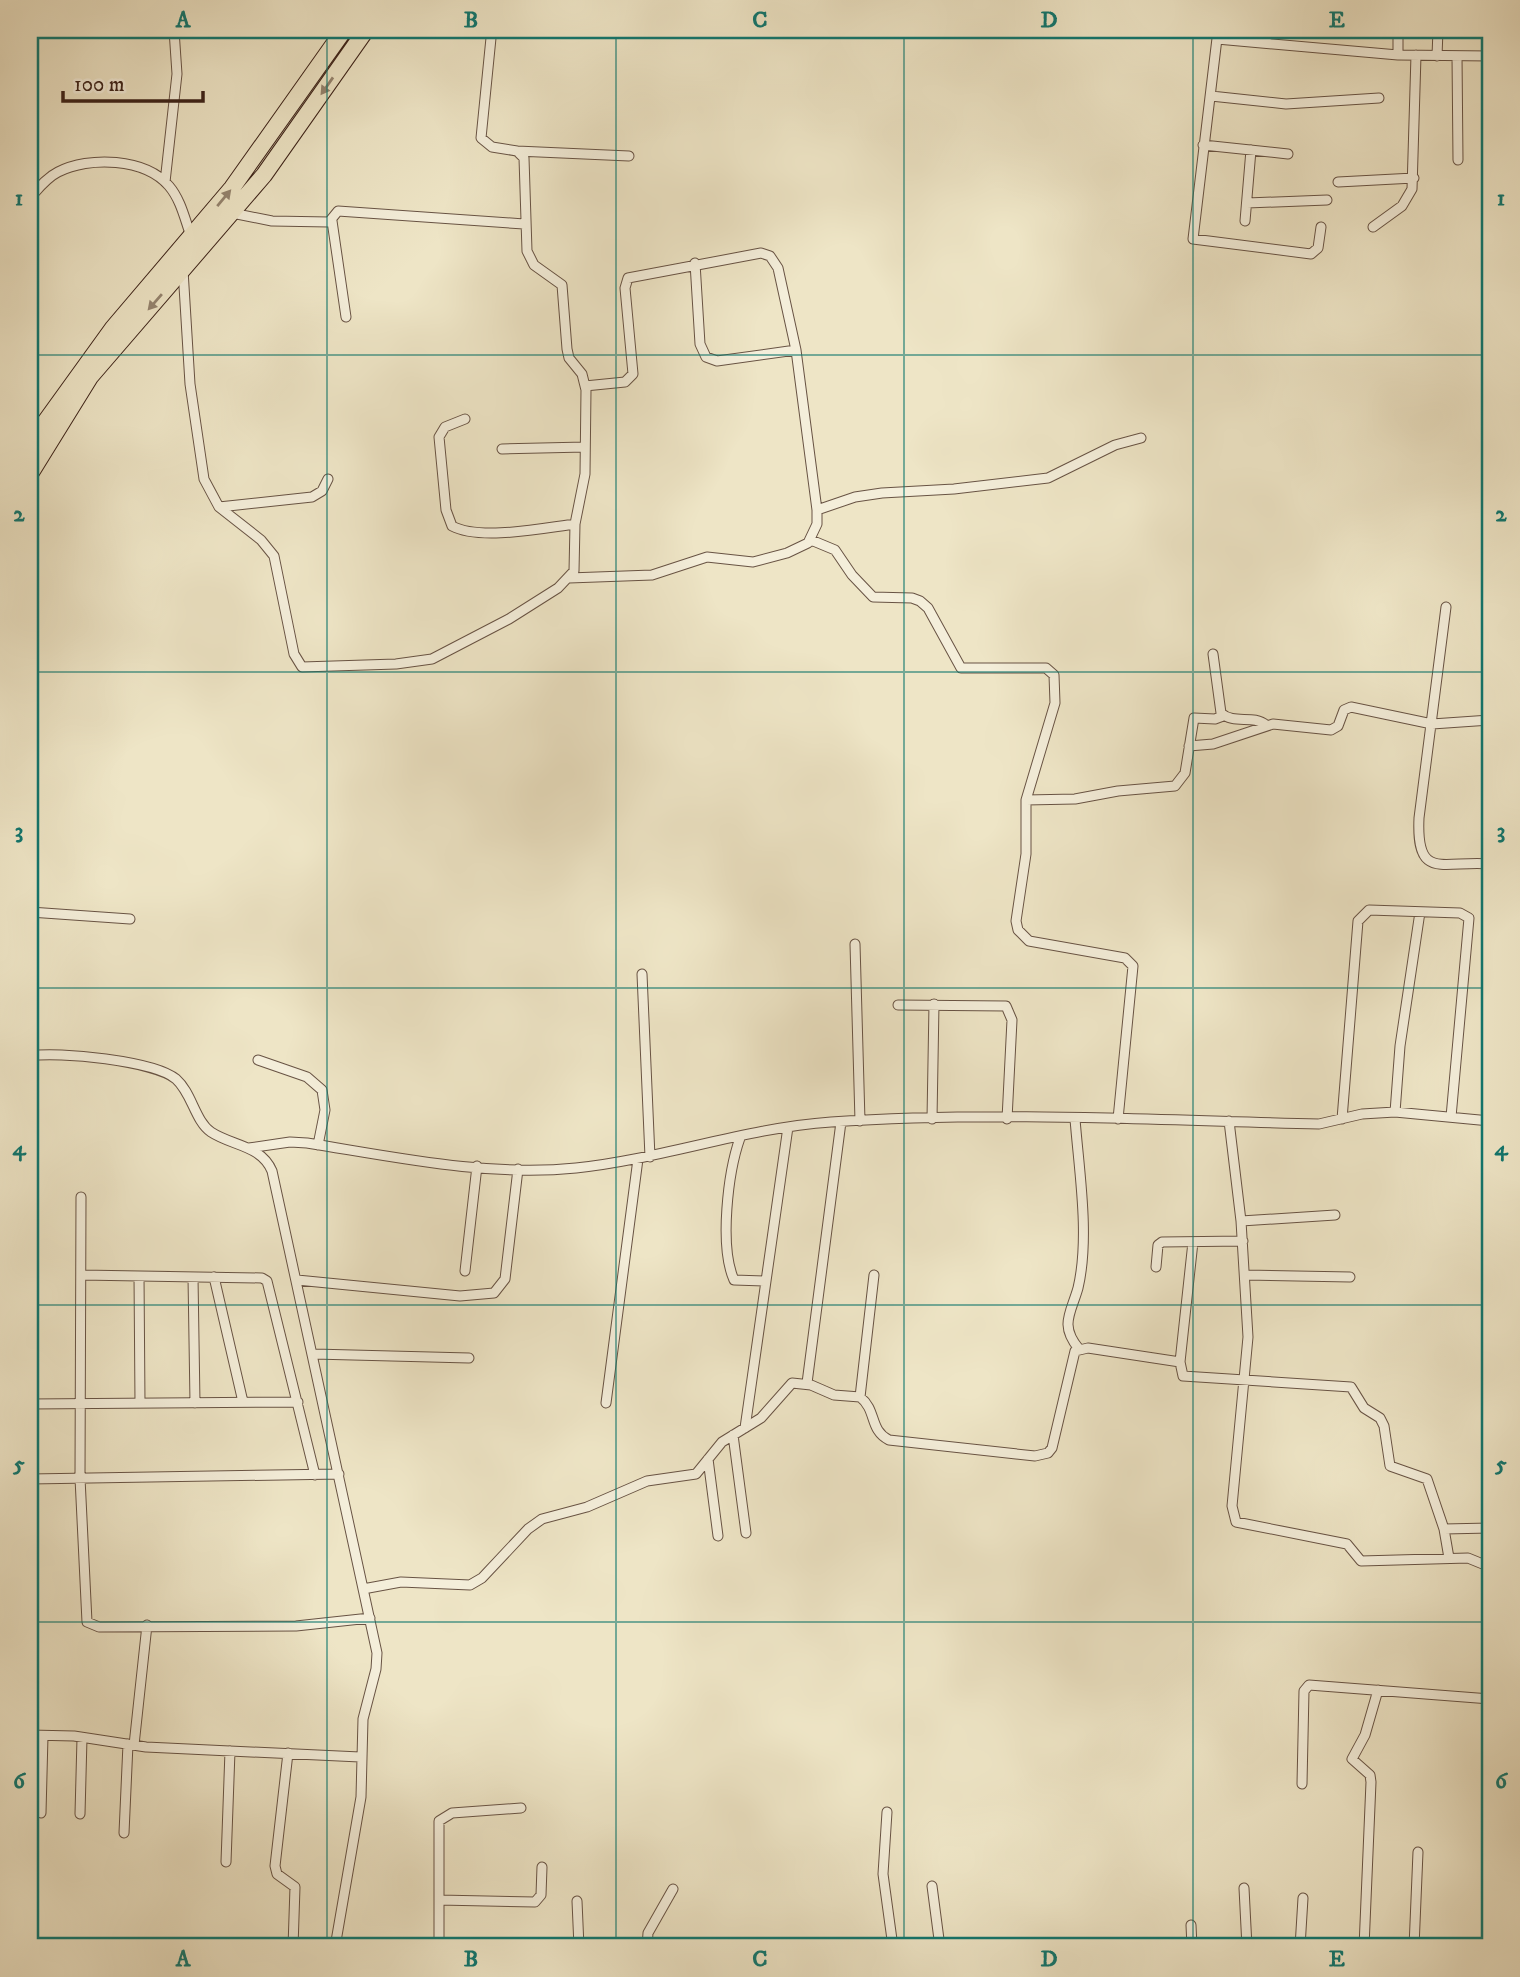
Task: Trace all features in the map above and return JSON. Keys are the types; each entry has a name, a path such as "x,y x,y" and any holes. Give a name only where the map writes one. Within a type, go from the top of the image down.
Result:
{"highway":[{"path":"30,443 113,328 232,188 344,30"},
{"path":"30,474 90,377 264,175 366,30"}],"street":[{"path":"165,182 177,74 174,30"},
{"path":"488,30 491,38 481,138 492,147 517,151 629,156"},
{"path":"1398,30 1398,55"},
{"path":"1437,56 1438,30"},
{"path":"1321,227 1318,248 1311,254 1193,239 1218,35 1398,55 1490,56"},
{"path":"1373,227 1407,201 1414,178 1416,55"},
{"path":"1457,56 1458,160"},
{"path":"1211,96 1286,104 1379,98"},
{"path":"1203,145 1288,154"},
{"path":"1245,221 1251,150"},
{"path":"183,270 186,347 197,444 204,480 219,507 261,540 274,556 298,662 309,668 432,659 509,619 569,578 576,565 575,524 584,486 585,386 582,374 572,362 567,349 562,285 530,259 524,224 525,165 517,151"},
{"path":"30,198 55,173 97,162 132,167 165,182 178,199 191,236"},
{"path":"1338,182 1414,178"},
{"path":"1247,202 1327,200"},
{"path":"346,317 332,221 338,211 524,224"},
{"path":"232,213 272,221 332,221"},
{"path":"569,578 652,576 707,557 753,562 794,551 811,540 817,524 796,349 778,268 770,256 748,254 628,278 625,288 633,374 625,382 585,386"},
{"path":"695,263 700,344 706,357 716,361 796,349"},
{"path":"465,419 445,427 439,436 446,510 452,526 468,531 501,531 575,524"},
{"path":"817,510 870,494 954,489 1048,478 1115,445 1141,438"},
{"path":"502,449 585,447"},
{"path":"219,507 312,497 322,491 328,479"},
{"path":"811,540 835,550 852,575 873,597 912,598 928,608 961,668 1046,668 1054,675 1055,699 1026,800 1026,854 1016,921 1018,930 1030,941 1040,945 1125,958 1133,966 1118,1119"},
{"path":"1446,607 1419,818 1420,852 1422,857 1434,863 1490,864"},
{"path":"1213,654 1217,698 1223,716"},
{"path":"1189,746 1213,744 1266,725 1331,730 1338,726 1344,710 1352,707 1432,724 1490,720"},
{"path":"1026,800 1075,799 1118,790 1175,786 1185,773 1194,718 1215,719 1223,716 1259,720 1266,725"},
{"path":"1342,1119 1358,921 1364,912 1369,911 1460,914 1469,918 1451,1117"},
{"path":"30,912 130,919"},
{"path":"1395,1112 1400,1046 1420,912"},
{"path":"855,944 860,1121"},
{"path":"642,974 650,1157"},
{"path":"898,1004 1006,1006 1010,1012 1007,1119"},
{"path":"932,1119 934,1004"},
{"path":"30,1056 61,1053 95,1057 170,1075 183,1086 209,1131 265,1158 272,1171 314,1354 377,1661 363,1719 359,1807 335,1947"},
{"path":"258,1060 307,1077 322,1090 326,1110 318,1145"},
{"path":"249,1148 290,1142 417,1161 518,1169 566,1169 650,1157 788,1127 860,1121 1118,1119 1318,1124 1395,1112 1490,1121"},
{"path":"1075,1119 1082,1239 1078,1286 1068,1318 1073,1341 1079,1349 1180,1362"},
{"path":"1228,1121 1243,1241 1248,1337 1231,1506 1236,1522 1347,1544 1361,1561 1468,1558 1490,1567"},
{"path":"807,1383 841,1122"},
{"path":"745,1428 788,1127"},
{"path":"740,1138 732,1162 725,1240 732,1278 766,1282"},
{"path":"606,1403 638,1159"},
{"path":"465,1271 477,1166"},
{"path":"297,1279 460,1296 494,1293 505,1279 518,1169"},
{"path":"81,1197 80,1478 88,1622 99,1627 296,1626 370,1619"},
{"path":"1241,1221 1335,1215"},
{"path":"1156,1267 1158,1245 1162,1242 1243,1241"},
{"path":"1193,1242 1181,1374 1187,1377 1351,1387 1364,1408 1380,1418 1384,1426 1390,1466 1427,1479 1444,1529 1449,1558"},
{"path":"81,1275 262,1278 267,1281 315,1475"},
{"path":"860,1397 874,1275"},
{"path":"1246,1275 1350,1277"},
{"path":"139,1276 140,1403"},
{"path":"193,1277 195,1403"},
{"path":"214,1278 243,1402"},
{"path":"363,1589 401,1582 453,1585 477,1582 528,1529 542,1519 587,1507 647,1481 696,1474 723,1442 761,1418 788,1385 807,1383 834,1395 860,1397 870,1408 875,1430 889,1440 1041,1455 1052,1448 1073,1354 1079,1349"},
{"path":"314,1354 469,1358"},
{"path":"30,1404 298,1402"},
{"path":"733,1435 747,1533"},
{"path":"708,1459 718,1536"},
{"path":"30,1479 339,1474"},
{"path":"1444,1529 1490,1528"},
{"path":"124,1833 131,1745 147,1625"},
{"path":"1302,1784 1306,1688 1313,1684 1490,1699"},
{"path":"1364,1947 1371,1782 1370,1775 1352,1759 1365,1735 1378,1690"},
{"path":"30,1735 82,1738 131,1745 360,1757"},
{"path":"41,1813 43,1736"},
{"path":"80,1814 82,1738"},
{"path":"226,1862 230,1751"},
{"path":"288,1753 275,1866 277,1874 295,1888 293,1947"},
{"path":"439,1947 439,1821 443,1816 521,1808"},
{"path":"887,1812 883,1874 893,1947"},
{"path":"1414,1947 1418,1852"},
{"path":"439,1900 535,1902 541,1895 542,1867"},
{"path":"932,1886 940,1947"},
{"path":"1244,1888 1247,1947"},
{"path":"647,1947 648,1933 673,1889"},
{"path":"1300,1947 1303,1898"},
{"path":"577,1901 579,1947"},
{"path":"1191,1925 1192,1947"}]}
